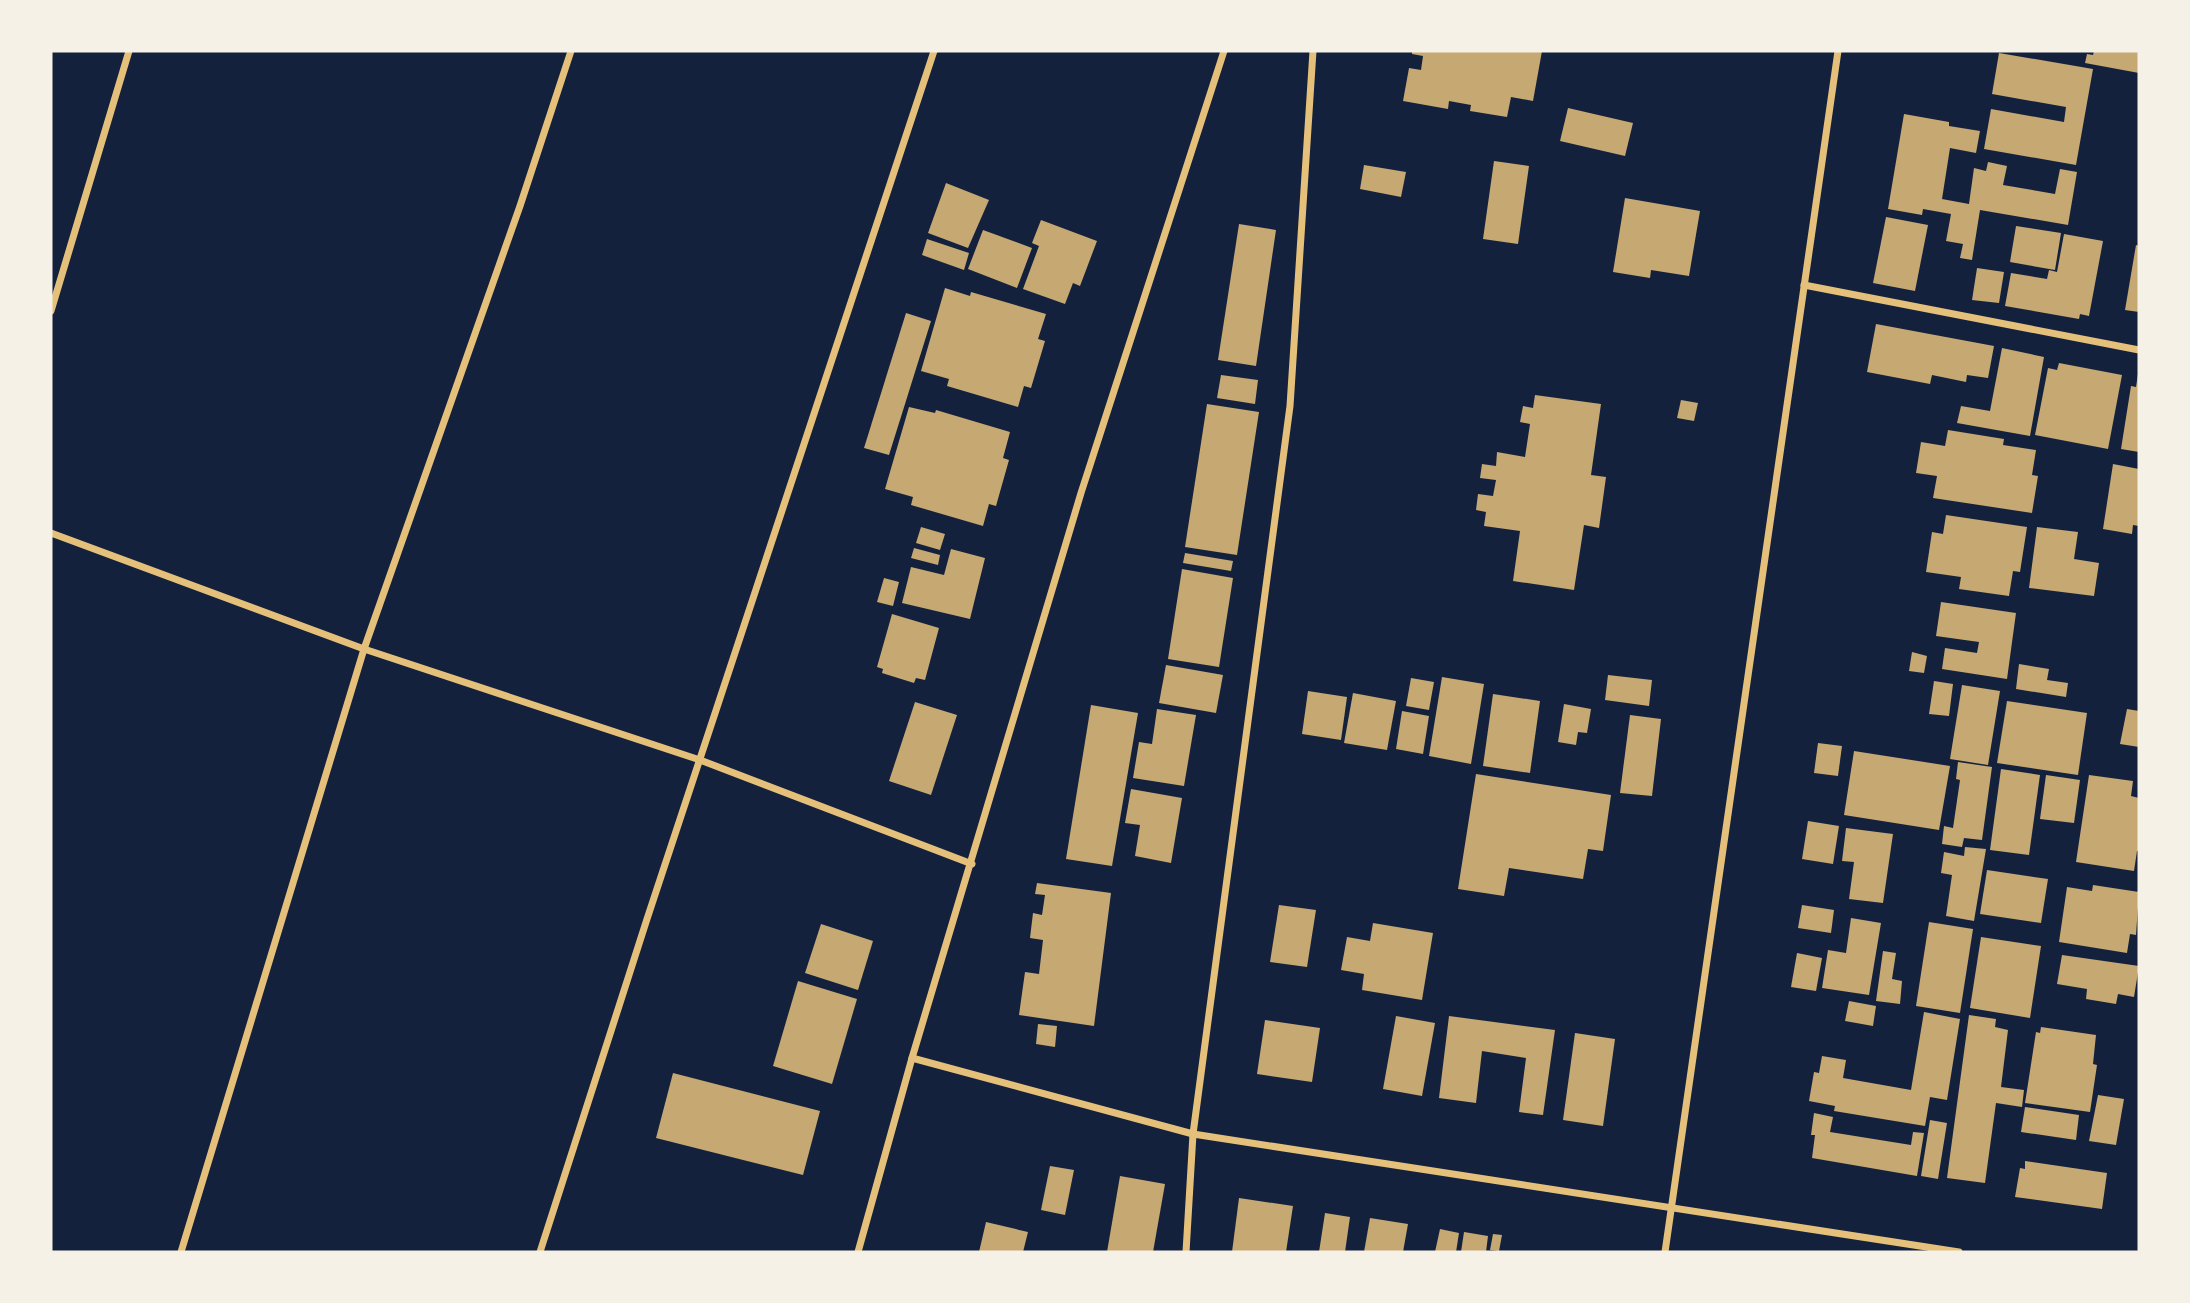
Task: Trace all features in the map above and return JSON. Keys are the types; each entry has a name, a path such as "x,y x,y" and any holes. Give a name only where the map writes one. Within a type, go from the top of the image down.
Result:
{"street":[{"path":"51,310 129,51"},
{"path":"181,1252 364,649 520,206 571,51"},
{"path":"540,1252 934,51"},
{"path":"858,1252 912,1058 1081,493 1224,51"},
{"path":"1186,1252 1193,1134 1290,406 1313,51"},
{"path":"1665,1252 1838,51"},
{"path":"1804,285 2139,351"},
{"path":"51,533 364,649 700,760 972,864"},
{"path":"912,1058 1193,1134 1959,1252"}],"building":[{"path":"1412,51 1542,51 1533,101 1511,97 1507,117 1470,111 1471,105 1449,101 1448,109 1403,101 1409,68 1421,70 1423,56 1412,54"},
{"path":"2094,51 2139,51 2139,73 2085,63 2087,54 2093,55"},
{"path":"1999,53 2093,69 2076,165 1984,149 1991,109 2064,122 2066,107 1992,94"},
{"path":"1568,108 1633,123 1625,156 1560,141"},
{"path":"1904,114 1980,131 1976,153 1950,148 1942,199 1969,204 1974,168 1986,171 1988,162 2007,166 2003,185 2055,194 2060,169 2077,172 2068,225 1980,210 1972,260 1960,258 1963,244 1946,241 1951,214 1923,209 1922,215 1888,209"},
{"path":"1494,161 1529,166 1518,244 1483,239"},
{"path":"1364,165 1406,172 1401,197 1360,189"},
{"path":"946,183 989,200 968,248 928,233"},
{"path":"1625,198 1700,211 1689,276 1651,270 1650,278 1613,272"},
{"path":"1886,217 1928,225 1915,291 1873,283"},
{"path":"1041,220 1097,241 1080,286 1073,283 1065,304 1023,289 1039,246 1032,243"},
{"path":"1239,224 1276,230 1256,366 1218,360"},
{"path":"2016,226 2061,233 2055,270 2010,262"},
{"path":"983,230 1032,248 1017,288 968,269"},
{"path":"2064,234 2103,241 2089,316 2080,314 2079,319 2005,306 2011,273 2047,279 2049,270 2057,272"},
{"path":"927,239 969,253 964,270 922,255"},
{"path":"2136,245 2139,246 2139,312 2125,310"},
{"path":"1977,268 2004,272 1999,303 1972,300"},
{"path":"945,288 970,296 971,292 1046,314 1038,339 1045,341 1031,388 1024,386 1018,407 947,386 949,379 921,371"},
{"path":"906,313 931,321 889,455 864,448"},
{"path":"1876,324 1994,346 1988,378 1967,375 1966,382 1932,375 1930,384 1867,372"},
{"path":"2002,348 2044,357 2030,436 1957,423 1961,406 1990,411"},
{"path":"2059,363 2122,375 2108,449 2035,435 2048,368 2057,370"},
{"path":"2138,374 2139,452 2121,449 2131,386 2136,387"},
{"path":"1221,375 1258,380 1255,404 1217,398"},
{"path":"1535,395 1601,404 1591,475 1606,477 1599,528 1584,525 1574,590 1513,581 1520,531 1484,526 1486,512 1476,510 1478,494 1493,496 1496,480 1480,478 1482,464 1496,466 1497,452 1525,457 1530,424 1520,422 1523,406 1533,408"},
{"path":"1681,400 1698,403 1694,421 1677,418"},
{"path":"1207,404 1259,412 1237,555 1185,547"},
{"path":"909,407 935,413 936,410 1010,432 1003,458 1009,460 996,506 989,504 983,526 911,505 913,497 885,489"},
{"path":"1948,430 2004,439 2003,445 2036,450 2032,475 2038,476 2032,513 1933,498 1937,476 1916,473 1921,442 1945,446"},
{"path":"2113,464 2139,469 2139,526 2133,525 2132,534 2103,529"},
{"path":"1946,515 2027,527 2020,572 2013,571 2009,596 1959,589 1961,577 1926,572 1932,532 1943,534"},
{"path":"921,527 945,534 940,550 916,543"},
{"path":"2037,527 2078,532 2074,559 2099,563 2094,596 2029,588"},
{"path":"914,548 940,555 938,565 911,558"},
{"path":"951,549 985,558 970,619 902,603 911,567 944,575"},
{"path":"1185,553 1233,561 1231,571 1183,563"},
{"path":"1182,569 1233,578 1219,667 1168,659"},
{"path":"884,578 899,582 893,606 877,602"},
{"path":"1941,602 2016,613 2007,679 1942,669 1945,648 1977,653 1979,642 1936,636"},
{"path":"892,614 939,628 925,680 916,678 914,683 882,673 883,669 877,667"},
{"path":"1912,652 1927,656 1924,673 1909,671"},
{"path":"2019,664 2049,669 2047,680 2068,683 2066,697 2016,689"},
{"path":"1166,665 1223,675 1216,713 1159,703"},
{"path":"1608,675 1652,680 1649,706 1605,700"},
{"path":"1442,677 1484,684 1471,764 1429,756"},
{"path":"1411,678 1434,682 1429,710 1406,706"},
{"path":"1934,681 1953,684 1949,716 1929,714"},
{"path":"1962,685 2000,691 1988,765 1950,759"},
{"path":"1308,691 1347,697 1341,740 1302,734"},
{"path":"1353,693 1396,701 1387,750 1344,743"},
{"path":"1493,694 1540,701 1530,773 1483,766"},
{"path":"2007,701 2087,713 2078,775 1997,763"},
{"path":"915,702 957,715 931,795 889,781"},
{"path":"1564,704 1591,709 1587,733 1578,732 1576,745 1558,742"},
{"path":"1091,705 1138,713 1112,866 1066,859"},
{"path":"1157,709 1196,715 1184,786 1133,778 1139,742 1152,744"},
{"path":"2127,709 2139,711 2139,747 2120,744"},
{"path":"1402,711 1429,716 1423,754 1396,749"},
{"path":"1630,715 1661,719 1652,796 1620,793"},
{"path":"1818,743 1842,746 1838,776 1814,773"},
{"path":"1854,751 1950,766 1939,830 1844,815"},
{"path":"1958,762 1992,767 1982,840 1964,838 1962,847 1942,844 1944,826 1953,828 1960,780 1956,779"},
{"path":"2001,769 2040,775 2029,855 1990,850"},
{"path":"1476,774 1611,795 1603,851 1588,849 1583,879 1509,868 1504,896 1458,889"},
{"path":"2046,775 2080,780 2074,823 2040,819"},
{"path":"2089,775 2133,781 2131,796 2139,798 2139,851 2134,871 2076,862"},
{"path":"1131,789 1182,798 1171,863 1135,856 1140,825 1125,823"},
{"path":"1808,821 1839,826 1833,864 1802,859"},
{"path":"1846,828 1893,834 1883,903 1849,899 1854,862 1842,861"},
{"path":"1965,847 1986,849 1974,921 1946,916 1952,875 1941,873 1944,852 1964,856"},
{"path":"1987,870 2048,879 2041,923 1980,914"},
{"path":"1037,883 1111,893 1094,1026 1019,1015 1025,972 1039,974 1043,940 1030,938 1033,913 1042,915 1045,895 1035,894"},
{"path":"2093,885 2139,892 2136,935 2130,934 2127,953 2059,942 2067,887 2092,891"},
{"path":"1279,905 1316,910 1307,967 1270,962"},
{"path":"1802,905 1834,910 1831,933 1798,928"},
{"path":"1851,918 1881,923 1869,995 1822,988 1828,950 1846,953"},
{"path":"1929,922 1973,929 1960,1013 1916,1006"},
{"path":"1373,923 1433,933 1422,1000 1362,990 1364,974 1341,970 1347,937 1370,941"},
{"path":"821,924 873,941 858,990 805,973"},
{"path":"1981,937 2041,946 2030,1018 1970,1008"},
{"path":"1883,951 1896,953 1892,979 1902,981 1900,1004 1876,1001"},
{"path":"1797,953 1822,958 1816,991 1791,987"},
{"path":"2062,955 2139,966 2134,997 2118,994 2116,1004 2086,999 2087,989 2057,984"},
{"path":"798,981 857,999 832,1084 773,1066"},
{"path":"1849,1001 1876,1006 1873,1026 1845,1021"},
{"path":"1924,1012 1960,1019 1947,1100 1930,1097 1925,1126 1834,1111 1835,1106 1809,1101 1814,1072 1819,1073 1822,1056 1846,1060 1843,1078 1911,1090"},
{"path":"1969,1015 1996,1019 1995,1027 2008,1030 2001,1087 2024,1090 2022,1107 1996,1103 1985,1183 1947,1178"},
{"path":"1396,1016 1435,1023 1422,1096 1383,1089"},
{"path":"1449,1016 1555,1030 1543,1115 1519,1112 1526,1058 1482,1051 1476,1103 1439,1098"},
{"path":"1265,1020 1320,1028 1312,1082 1257,1074"},
{"path":"1038,1024 1057,1026 1055,1047 1036,1044"},
{"path":"2041,1027 2096,1035 2093,1064 2097,1065 2090,1112 2025,1103 2036,1032 2040,1033"},
{"path":"1575,1033 1615,1039 1603,1126 1563,1120"},
{"path":"673,1073 820,1111 803,1175 656,1138"},
{"path":"2098,1095 2124,1099 2116,1145 2089,1141"},
{"path":"2025,1107 2079,1115 2076,1140 2021,1132"},
{"path":"1814,1113 1833,1117 1830,1132 1911,1145 1913,1132 1924,1133 1917,1176 1812,1158"},
{"path":"1930,1120 1947,1123 1938,1179 1921,1176"},
{"path":"2025,1161 2107,1173 2102,1209 2015,1197 2020,1168 2025,1169"},
{"path":"1050,1166 1074,1170 1065,1215 1041,1210"},
{"path":"1120,1176 1165,1184 1153,1252 1107,1252"},
{"path":"1239,1198 1293,1206 1286,1252 1232,1252"},
{"path":"1325,1213 1350,1217 1345,1252 1319,1252"},
{"path":"1370,1218 1408,1224 1403,1252 1364,1252"},
{"path":"986,1222 1028,1232 1023,1252 979,1252"},
{"path":"1440,1229 1459,1233 1456,1252 1435,1252"},
{"path":"1464,1232 1488,1236 1486,1252 1461,1252"},
{"path":"1493,1234 1502,1235 1499,1251 1490,1250"}]}
